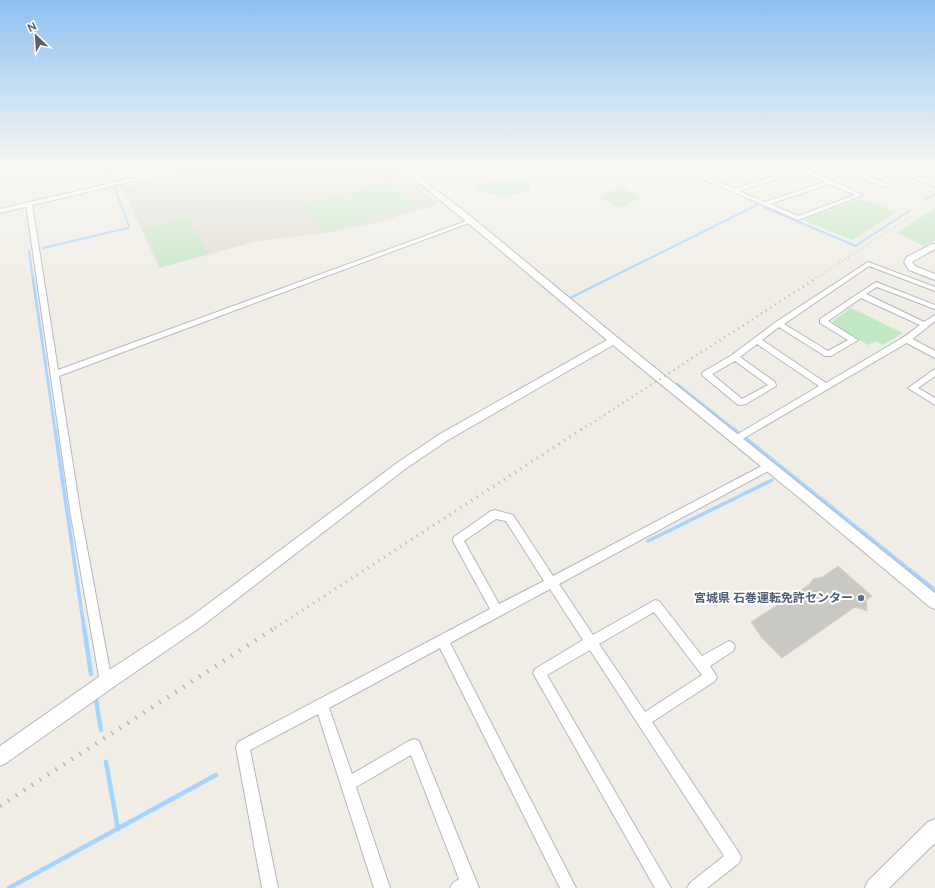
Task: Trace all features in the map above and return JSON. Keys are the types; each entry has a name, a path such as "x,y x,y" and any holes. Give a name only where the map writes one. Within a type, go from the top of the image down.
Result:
{"street":[{"path":"0,211 19,206"},
{"path":"29,206 76,516 106,682"},
{"path":"453,206 935,602"},
{"path":"772,206 798,218 829,206"},
{"path":"55,374 471,221"},
{"path":"935,246 910,259 908,262 912,268 935,277"},
{"path":"734,357 772,384 772,386 743,402 740,402 706,374 734,357 779,324 868,264 935,289"},
{"path":"779,324 828,354 854,340 822,321 876,284 935,307"},
{"path":"860,295 925,325"},
{"path":"736,439 907,339 935,317"},
{"path":"907,339 935,355"},
{"path":"0,756 197,621 401,466 444,437 614,340"},
{"path":"757,340 826,387"},
{"path":"935,372 912,388 935,402"},
{"path":"270,888 243,747 769,466"},
{"path":"497,611 458,540 495,514 509,518 734,858 695,888"},
{"path":"642,720 711,677 655,605 539,673 663,888"},
{"path":"442,640 568,888"},
{"path":"701,664 729,647"},
{"path":"322,705 382,888"},
{"path":"348,784 414,746 466,886"},
{"path":"875,888 935,829"}],"shaded area":[{"path":"131,206 430,206 383,221 327,233 258,241 159,268"}],"green space":[{"path":"303,206 410,206 325,231"},
{"path":"840,206 881,206 896,212 852,240 806,221 805,219"},
{"path":"935,208 935,240 924,246 897,233"},
{"path":"188,217 207,254 161,267 145,228"},
{"path":"851,308 903,333 883,345 876,341 868,345 834,325 833,321"}],"building":[{"name":"宮城県 石巻運転免許センター","path":"838,566 872,596 866,600 867,611 855,607 782,658 762,638 751,622 809,585 813,579 823,577"}],"waterway":[{"path":"43,248 128,228 129,226 122,206"},
{"path":"606,280 754,206"},
{"path":"763,207 856,246"},
{"path":"857,245 909,211"},
{"path":"29,251 33,280"},
{"path":"33,279 55,430"},
{"path":"570,298 606,280"},
{"path":"677,384 735,430"},
{"path":"55,429 84,628"},
{"path":"734,429 935,590"},
{"path":"648,541 772,480"},
{"path":"84,627 91,674"},
{"path":"96,700 101,730"},
{"path":"106,762 118,829"},
{"path":"118,829 216,775"},
{"path":"9,888 118,829"}],"railway":[{"path":"813,280 927,206"},
{"path":"581,430 815,279"},
{"path":"275,628 582,429"},
{"path":"0,806 276,627"}],"place":[{"name":"宮城県 石巻運転免許センター","path":"861,598"}]}
